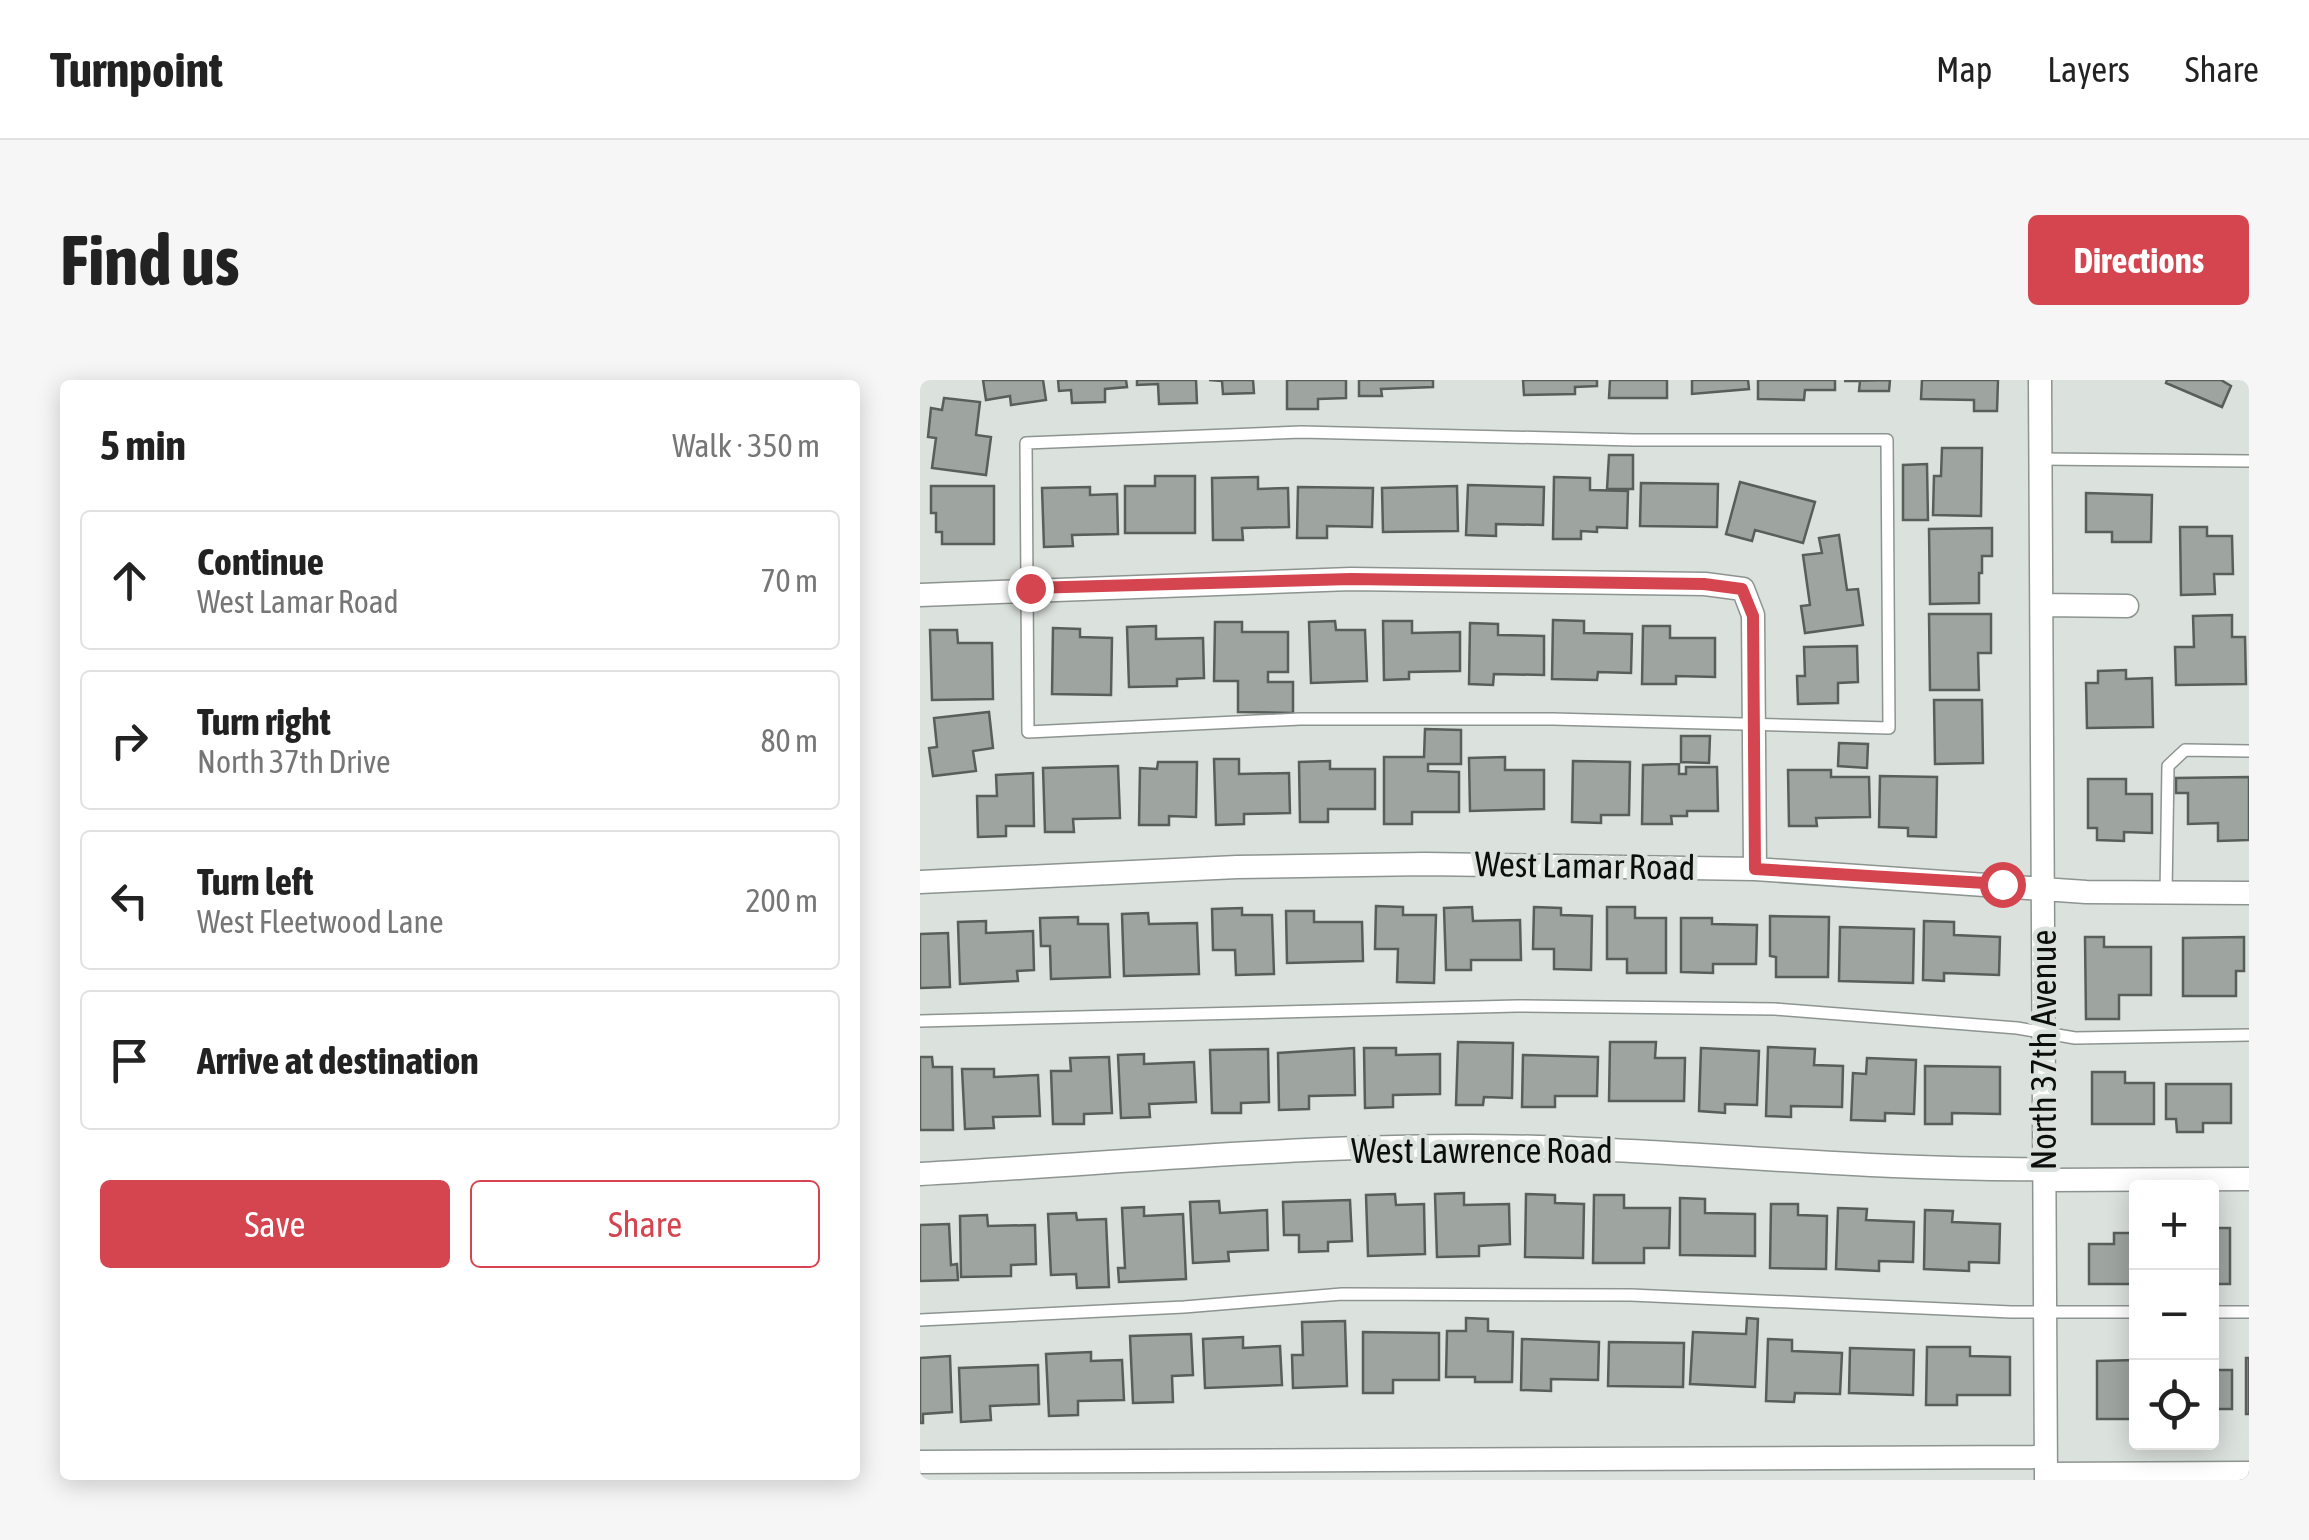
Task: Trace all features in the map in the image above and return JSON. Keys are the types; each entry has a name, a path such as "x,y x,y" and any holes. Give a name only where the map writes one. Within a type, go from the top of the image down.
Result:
{"street":[{"name":"North 37th Avenue","path":"2040,380 2046,1470"},
{"path":"920,594 1351,579 1704,584 1742,589 1753,616 1755,869"},
{"path":"2043,605 2126,606"},
{"name":"West Lamar Road","path":"920,882 1387,864 1755,869 2086,892 2249,893"},
{"name":"West Lawrence Road","path":"920,1174 1380,1147 1538,1147 1875,1167 2249,1178"},
{"path":"920,1462 2249,1473"}],"lane":[{"path":"1301,432 1634,440 1887,440 1890,728 1754,727 1553,720 1300,720 1028,732 1026,443 1301,432"},
{"path":"2040,459 2249,461"},
{"path":"2166,893 2168,766 2185,750 2249,751"},
{"path":"920,1021 1517,1006 1775,1010 2075,1038 2249,1035"},
{"path":"920,1320 1184,1307 1342,1294 1631,1294 2129,1312"},
{"path":"2219,1312 2249,1312"}],"building":[{"path":"983,380 1043,380 1046,400 1011,405 1010,396 986,400"},
{"path":"1058,380 1126,380 1127,387 1105,389 1105,402 1072,403 1071,390 1059,391"},
{"path":"1137,380 1196,380 1197,403 1159,404 1158,384 1137,385"},
{"path":"1209,380 1253,380 1254,393 1223,394 1222,381"},
{"path":"1287,380 1346,380 1346,398 1318,399 1318,409 1287,409"},
{"path":"1359,380 1433,380 1433,387 1381,389 1382,396 1359,396"},
{"path":"1523,380 1597,380 1597,386 1575,387 1575,394 1524,395"},
{"path":"1610,380 1667,380 1667,398 1609,398"},
{"path":"1692,380 1748,380 1749,389 1692,394"},
{"path":"1758,380 1835,380 1835,390 1805,390 1804,400 1758,399"},
{"path":"1890,380 1889,391 1859,391 1860,381 1844,381"},
{"path":"1922,380 1998,380 1997,411 1974,411 1974,400 1921,399"},
{"path":"2221,380 2231,386 2222,407 2166,383"},
{"path":"944,398 980,402 976,435 991,437 986,475 932,468 936,438 928,437 931,408 942,410"},
{"path":"1942,448 1982,448 1981,516 1933,515 1934,476 1941,476"},
{"path":"1609,455 1633,455 1633,489 1607,489"},
{"path":"1927,464 1928,520 1903,520 1903,465"},
{"path":"1155,476 1195,476 1195,533 1125,533 1125,486 1155,486"},
{"path":"1258,477 1258,489 1288,488 1289,527 1242,528 1243,540 1213,540 1212,478"},
{"path":"1554,477 1590,478 1590,490 1628,491 1627,528 1597,527 1597,532 1581,531 1581,539 1553,539"},
{"path":"1740,482 1815,502 1803,543 1755,530 1752,541 1726,534"},
{"path":"1641,483 1718,484 1717,527 1640,526"},
{"path":"1468,485 1544,487 1543,525 1496,524 1496,536 1466,535"},
{"path":"931,486 994,486 994,544 942,544 942,532 936,532 936,513 931,513"},
{"path":"1457,486 1458,531 1383,532 1382,488"},
{"path":"1090,487 1090,495 1117,494 1118,534 1072,535 1073,546 1044,547 1042,488"},
{"path":"1298,487 1373,488 1372,527 1327,526 1327,538 1297,538"},
{"path":"2086,493 2152,495 2151,542 2112,542 2112,532 2086,532"},
{"path":"2180,527 2207,527 2207,536 2232,536 2233,574 2214,574 2215,594 2181,595"},
{"path":"1992,528 1992,556 1982,556 1979,573 1979,603 1930,604 1929,529"},
{"path":"1839,535 1847,590 1858,589 1863,625 1805,633 1801,606 1810,605 1803,555 1822,553 1819,538"},
{"path":"1929,614 1991,614 1991,653 1978,653 1979,690 1930,690"},
{"path":"2232,615 2232,637 2245,637 2246,684 2176,685 2175,647 2194,647 2193,616"},
{"path":"1553,620 1584,621 1584,633 1632,634 1631,673 1598,672 1597,680 1552,679"},
{"path":"1335,621 1336,630 1365,630 1367,681 1311,683 1309,622"},
{"path":"1383,621 1412,621 1412,633 1460,632 1460,671 1409,672 1409,679 1384,680"},
{"path":"1215,622 1242,622 1242,632 1288,632 1288,672 1268,672 1268,682 1293,682 1293,713 1238,712 1238,681 1214,681"},
{"path":"1470,623 1498,624 1498,635 1544,636 1544,675 1494,674 1493,685 1469,684"},
{"path":"1156,626 1156,639 1203,638 1204,678 1177,679 1177,686 1129,687 1127,627"},
{"path":"1643,626 1670,626 1670,638 1715,638 1715,677 1676,676 1676,684 1642,684"},
{"path":"1053,628 1080,629 1080,637 1112,638 1111,695 1052,694"},
{"path":"930,630 957,630 958,643 992,643 993,699 932,700"},
{"path":"1857,646 1858,682 1838,683 1838,703 1798,704 1797,676 1805,676 1804,647"},
{"path":"2126,670 2126,679 2152,678 2153,727 2087,728 2086,683 2098,683 2098,671"},
{"path":"1934,700 1982,700 1983,763 1935,764"},
{"path":"989,712 993,748 973,751 976,771 933,776 929,748 937,747 934,718"},
{"path":"1425,729 1461,730 1461,764 1428,764 1428,771 1459,772 1459,812 1412,812 1412,824 1384,824 1384,757 1424,757"},
{"path":"1681,736 1710,736 1709,763 1681,762"},
{"path":"1839,743 1868,744 1867,768 1838,766"},
{"path":"1505,757 1505,770 1544,770 1544,809 1470,811 1469,758"},
{"path":"1214,759 1239,759 1239,774 1289,773 1290,813 1244,814 1244,824 1216,825"},
{"path":"1330,761 1330,769 1375,769 1375,809 1328,809 1328,822 1300,822 1299,762"},
{"path":"1573,761 1630,762 1629,815 1601,815 1601,823 1572,822"},
{"path":"1158,762 1197,762 1196,817 1169,816 1169,825 1139,825 1140,768 1157,769"},
{"path":"1679,764 1679,774 1686,774 1686,767 1717,767 1718,811 1687,811 1687,816 1671,816 1672,824 1642,824 1643,765"},
{"path":"1118,766 1120,818 1073,819 1074,832 1045,832 1043,768"},
{"path":"1788,770 1831,770 1831,777 1869,777 1870,817 1816,818 1817,826 1789,826"},
{"path":"1033,773 1034,826 1006,826 1006,836 978,837 977,796 997,796 996,775"},
{"path":"1880,776 1937,777 1936,837 1908,836 1908,828 1879,827"},
{"path":"2249,777 2249,840 2218,841 2218,823 2188,824 2188,793 2176,793 2176,778"},
{"path":"2088,779 2126,779 2126,794 2152,794 2152,833 2124,832 2124,841 2097,840 2097,828 2088,828"},
{"path":"1376,906 1403,907 1403,915 1436,915 1434,983 1397,982 1398,949 1375,949"},
{"path":"1472,907 1473,921 1520,920 1521,960 1471,960 1471,970 1446,970 1444,908"},
{"path":"1534,907 1561,908 1561,915 1592,916 1591,970 1554,969 1554,949 1533,949"},
{"path":"1607,907 1635,907 1635,918 1666,918 1666,973 1627,973 1627,959 1607,959"},
{"path":"1242,908 1242,915 1272,915 1274,974 1236,975 1235,950 1213,950 1212,909"},
{"path":"1286,911 1314,911 1314,922 1362,922 1363,961 1287,963"},
{"path":"1148,913 1149,924 1197,923 1199,974 1124,976 1122,914"},
{"path":"1770,916 1829,917 1828,977 1776,977 1776,957 1770,956"},
{"path":"1078,917 1078,924 1108,924 1110,977 1051,979 1050,946 1041,946 1040,918"},
{"path":"1681,918 1712,918 1712,924 1757,925 1756,964 1713,964 1713,973 1681,972"},
{"path":"986,921 986,933 1033,931 1034,970 1017,971 1018,981 960,984 958,922"},
{"path":"1924,921 1954,922 1954,935 2000,937 1999,975 1944,973 1944,981 1923,980"},
{"path":"1840,927 1914,929 1913,983 1839,981"},
{"path":"948,933 950,987 920,988 920,934"},
{"path":"2085,937 2104,937 2104,947 2151,947 2151,995 2119,995 2119,1019 2086,1019"},
{"path":"2244,937 2244,971 2236,971 2236,996 2183,996 2183,938"},
{"path":"1458,1042 1513,1043 1512,1098 1484,1097 1483,1105 1456,1105"},
{"path":"1610,1042 1656,1042 1655,1058 1685,1058 1684,1101 1609,1101"},
{"path":"1768,1047 1815,1049 1814,1065 1843,1066 1842,1107 1791,1106 1791,1117 1766,1116"},
{"path":"1354,1048 1355,1095 1309,1096 1309,1109 1279,1110 1278,1053"},
{"path":"1364,1048 1396,1048 1396,1055 1440,1054 1440,1094 1393,1095 1393,1107 1365,1108"},
{"path":"1701,1048 1759,1051 1757,1105 1725,1104 1725,1113 1699,1111"},
{"path":"1268,1049 1269,1102 1241,1103 1241,1113 1212,1113 1210,1050"},
{"path":"1144,1054 1144,1064 1194,1062 1196,1102 1149,1104 1150,1117 1121,1118 1118,1055"},
{"path":"1523,1055 1598,1057 1597,1096 1555,1096 1555,1107 1522,1107"},
{"path":"920,1057 932,1057 933,1067 952,1067 953,1130 920,1130"},
{"path":"1109,1057 1112,1113 1084,1114 1084,1124 1053,1124 1051,1071 1071,1071 1070,1058"},
{"path":"1867,1058 1916,1060 1914,1114 1885,1113 1885,1121 1851,1120 1853,1073 1866,1074"},
{"path":"1925,1066 2000,1067 2000,1114 1952,1113 1952,1124 1925,1124"},
{"path":"962,1069 994,1069 994,1077 1038,1075 1040,1116 993,1117 994,1128 965,1129"},
{"path":"2092,1072 2125,1072 2125,1083 2154,1083 2154,1124 2092,1124"},
{"path":"2166,1084 2231,1084 2231,1123 2203,1123 2203,1132 2177,1132 2176,1119 2166,1119"},
{"path":"1464,1193 1464,1205 1509,1204 1510,1244 1479,1246 1479,1256 1437,1257 1435,1194"},
{"path":"1395,1194 1396,1205 1424,1204 1425,1254 1368,1256 1366,1195"},
{"path":"1526,1194 1555,1195 1555,1203 1584,1204 1583,1258 1525,1257"},
{"path":"1594,1195 1624,1195 1624,1208 1670,1208 1669,1248 1644,1248 1644,1263 1593,1263"},
{"path":"1680,1198 1705,1199 1705,1213 1755,1214 1755,1256 1680,1255"},
{"path":"1350,1200 1352,1241 1328,1242 1328,1251 1299,1252 1299,1235 1284,1235 1283,1202"},
{"path":"1219,1201 1220,1213 1267,1210 1268,1250 1228,1252 1229,1261 1193,1263 1190,1202"},
{"path":"1771,1204 1798,1204 1798,1215 1827,1216 1826,1269 1770,1268"},
{"path":"1144,1207 1144,1216 1183,1214 1186,1279 1119,1282 1118,1268 1125,1268 1122,1208"},
{"path":"1838,1208 1867,1209 1866,1220 1914,1222 1913,1262 1879,1261 1879,1271 1836,1269"},
{"path":"1925,1210 1953,1211 1952,1222 2000,1224 1999,1263 1969,1262 1969,1271 1924,1269"},
{"path":"1076,1213 1077,1220 1106,1219 1109,1287 1077,1288 1076,1274 1051,1275 1048,1214"},
{"path":"987,1215 988,1226 1035,1225 1036,1264 1011,1265 1011,1276 961,1277 960,1216"},
{"path":"949,1224 951,1265 957,1264 958,1280 920,1281 920,1225"},
{"path":"2219,1228 2230,1228 2230,1284 2219,1284"},
{"path":"2114,1233 2129,1233 2129,1284 2089,1284 2089,1244 2114,1244"},
{"path":"1466,1318 1488,1319 1488,1331 1513,1332 1512,1382 1446,1377 1447,1331 1466,1331"},
{"path":"1747,1318 1758,1319 1755,1387 1690,1384 1693,1332 1746,1334"},
{"path":"1345,1321 1347,1386 1293,1388 1292,1355 1303,1355 1302,1322"},
{"path":"1363,1332 1439,1333 1439,1380 1393,1380 1393,1393 1363,1393"},
{"path":"1191,1334 1193,1375 1172,1376 1173,1402 1133,1403 1130,1336"},
{"path":"1243,1337 1243,1348 1280,1346 1282,1385 1205,1388 1203,1339"},
{"path":"1522,1339 1599,1342 1598,1380 1551,1379 1551,1391 1521,1390"},
{"path":"1768,1339 1792,1340 1792,1351 1842,1353 1840,1394 1795,1393 1794,1402 1766,1401"},
{"path":"1609,1342 1684,1343 1683,1387 1608,1386"},
{"path":"1927,1347 1970,1347 1970,1356 2010,1357 2010,1395 1957,1395 1957,1405 1926,1405"},
{"path":"1850,1348 1914,1350 1913,1395 1849,1393"},
{"path":"1091,1352 1091,1361 1122,1360 1124,1400 1078,1401 1078,1415 1049,1416 1046,1354"},
{"path":"950,1356 952,1412 923,1414 920,1423 920,1358"},
{"path":"2249,1358 2249,1414 2246,1414"},
{"path":"2129,1360 2129,1419 2097,1419 2097,1361"},
{"path":"1038,1365 1039,1404 990,1406 991,1420 961,1422 959,1368"},
{"path":"2219,1370 2232,1370 2232,1409 2219,1409"}],"route":[{"path":"1030,588 1351,579 1704,584 1742,589 1753,616 1755,869 2002,884"}]}
